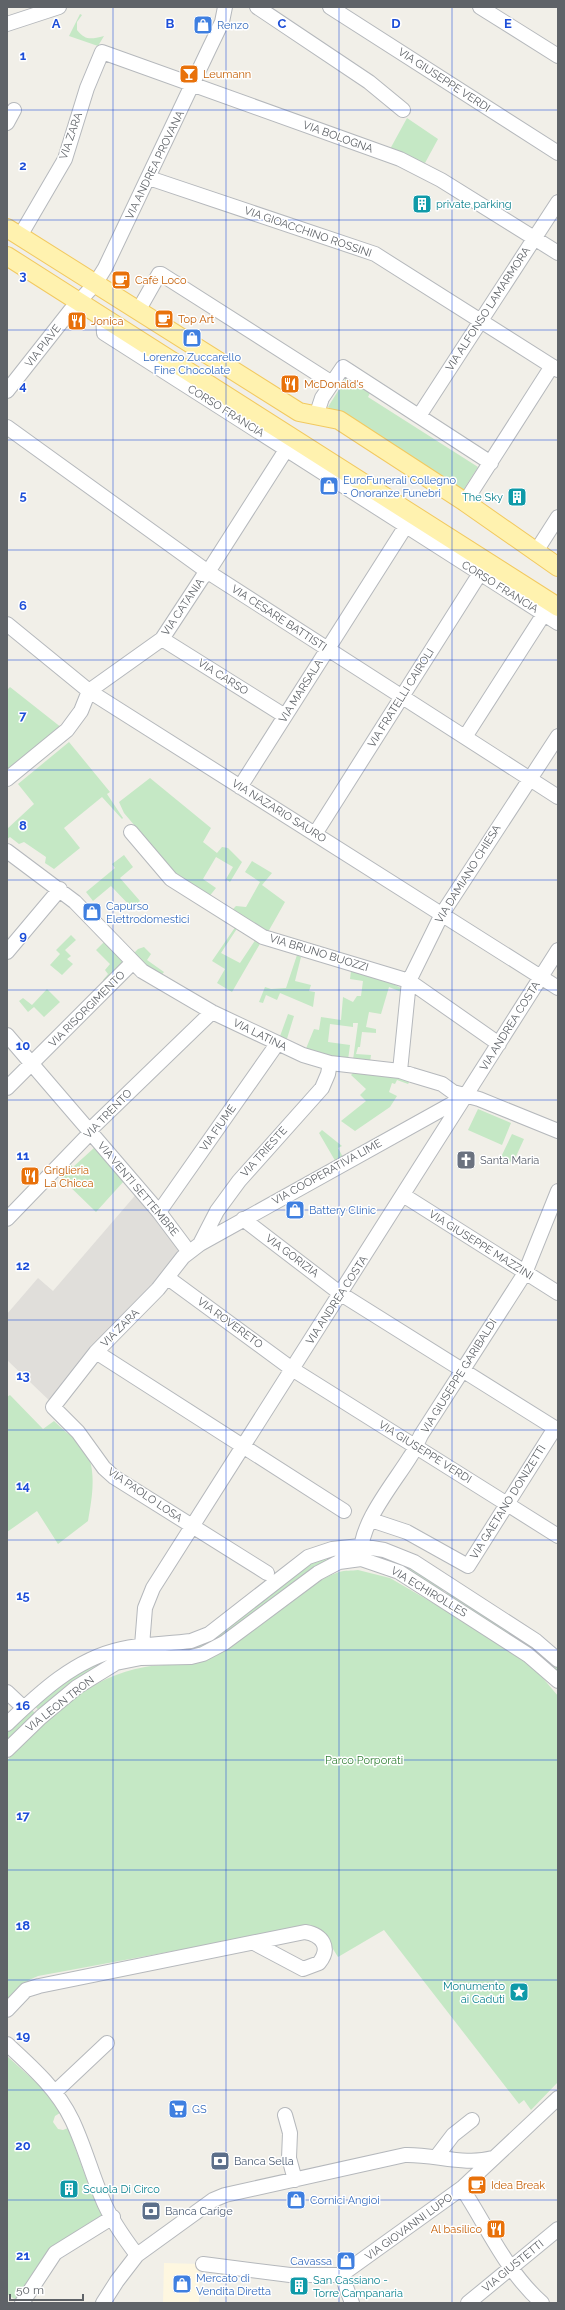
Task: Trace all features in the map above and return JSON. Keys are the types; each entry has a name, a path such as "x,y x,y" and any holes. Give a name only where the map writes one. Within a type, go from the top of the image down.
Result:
{"main road":[{"path":"13,232 97,280 140,307 299,412 339,420 465,502 535,553 558,567"},
{"name":"CORSO FRANCIA","path":"7,256 103,317 290,444 483,568 551,608"}],"street":[{"path":"7,24 59,7"},
{"name":"VIA ANDREA PROVANA","path":"79,302 97,280 149,178 222,22 225,7"},
{"name":"VIA ANDREA PROVANA","path":"222,22 235,7"},
{"path":"257,7 369,82 403,110"},
{"name":"VIA GIUSEPPE VERDI","path":"330,7 558,153"},
{"path":"480,7 558,56"},
{"name":"VIA BOLOGNA","path":"102,52 400,159 441,180 558,253"},
{"name":"VIA ZARA","path":"13,232 65,159 87,88 102,52"},
{"path":"7,124 14,110"},
{"name":"VIA GIOACCHINO ROSSINI","path":"149,178 375,254 555,368"},
{"name":"VIA ALFONSO LAMARMORA","path":"419,416 558,202"},
{"path":"140,307 159,274 161,274 332,383"},
{"name":"VIA PIAVE","path":"7,391 79,302"},
{"path":"316,416 322,398 343,367 491,463"},
{"path":"465,502 555,368"},
{"name":"VIA CESARE BATTISTI","path":"7,427 208,572 327,650 558,797"},
{"name":"VIA CATANIA","path":"89,691 162,638 202,578 208,572 290,444"},
{"path":"535,553 558,517"},
{"name":"VIA MARSALA","path":"240,787 410,520"},
{"name":"VIA FRATELLI CAIROLI","path":"316,834 401,696 483,568"},
{"path":"465,737 551,608"},
{"name":"CORSO FRANCIA","path":"551,608 558,623"},
{"name":"VIA NAZARIO SAURO","path":"7,624 89,691 558,988"},
{"name":"VIA CARSO","path":"162,638 285,716"},
{"path":"7,779 67,730 81,711 89,691"},
{"name":"VIA DAMIANO CHIESA","path":"400,1071 409,981 442,914 529,778 558,736"},
{"name":"VIA BRUNO BUOZZI","path":"131,832 171,879 263,937 409,981 499,1044"},
{"name":"VIA LATINA","path":"7,851 60,889 132,963 155,980 212,1012 303,1055 330,1063 400,1071 442,1084 453,1092 467,1095 558,1131"},
{"path":"7,952 60,889"},
{"name":"VIA ANDREA COSTA","path":"142,1652 146,1601 192,1526 244,1447 558,950"},
{"name":"VIA RISORGIMENTO","path":"7,1088 132,963"},
{"name":"VIA TRENTO","path":"7,1219 90,1133 93,1127 212,1012"},
{"name":"VIA VENTI SETTEMBRE","path":"7,1035 159,1212 195,1248"},
{"name":"VIA FIUME","path":"159,1212 277,1044"},
{"name":"VIA TRIESTE","path":"195,1248 217,1211 238,1181 322,1088 328,1074 330,1063"},
{"name":"VIA COOPERATIVA LIME","path":"195,1248 242,1219 467,1095"},
{"name":"VIA GIUSEPPE GARIBALDI","path":"360,1552 371,1520 462,1371 525,1273 558,1190"},
{"name":"VIA GIUSEPPE MAZZINI","path":"403,1195 558,1293"},
{"name":"VIA GORIZIA","path":"242,1219 341,1294 557,1429"},
{"name":"VIA ZARA","path":"53,1407 96,1352 168,1278 183,1257 195,1248"},
{"name":"VIA ROVERETO","path":"168,1278 292,1369"},
{"path":"96,1352 344,1511"},
{"name":"VIA GIUSEPPE VERDI","path":"292,1369 508,1503 558,1536"},
{"name":"VIA PAOLO LOSA","path":"53,1407 78,1432 104,1468 114,1477 268,1574"},
{"name":"VIA GAETANO DONIZETTI","path":"371,1520 406,1532 468,1566 557,1429"},
{"name":"VIA ECHIROLLES","path":"142,1652 168,1656 190,1657 213,1650 307,1579 360,1552 384,1550 414,1562 536,1641 558,1660"},
{"name":"VIA ECHIROLLES","path":"360,1552 399,1572 528,1655 558,1681"},
{"name":"VIA LEON TRON","path":"7,1724 24,1708 80,1664 119,1649 142,1652"},
{"name":"VIA LEON TRON","path":"7,1750 41,1717 89,1679 142,1652"},
{"path":"7,1692 24,1708"},
{"path":"7,2010 26,1990 39,1986 254,1943"},
{"path":"55,2092 107,2043"},
{"path":"7,2044 42,2076 55,2092 72,2120 102,2199 137,2255"},
{"name":"VIA GIOVANNI LUPO","path":"203,2264 290,2275 341,2275 462,2188 489,2165 494,2158 558,2098"},
{"path":"285,2115 290,2133 289,2158 295,2180"},
{"path":"437,2156 453,2135 472,2120"},
{"path":"103,2303 117,2281 137,2255 213,2200 405,2155 437,2156 464,2161 483,2161 494,2158"},
{"path":"464,2161 462,2188 510,2268 526,2288 542,2303"},
{"path":"22,2303 55,2253 112,2217"},
{"name":"VIA GIUSTETTI","path":"468,2303 557,2231"},
{"path":"345,2284 352,2303"}],"shaded area":[{"path":"139,1191 188,1252 53,1404 7,1360 7,1314 38,1278 53,1291"},
{"name":"Mercato di Vendita Diretta","path":"164,2263 200,2264 199,2303 163,2303"}],"green space":[{"path":"80,14 82,15 77,22 77,30 86,38 104,36 98,46 69,36"},
{"path":"407,118 438,139 425,163 389,151"},
{"path":"348,375 371,391 368,397 478,467 462,492 328,407"},
{"path":"10,687 62,728 7,775 7,690"},
{"path":"69,742 110,792 107,794 123,818 122,819 102,797 64,828 80,848 54,869 45,863 46,857 24,842 19,844 10,837 7,839 7,829 34,804 18,784"},
{"path":"150,778 211,828 203,842 217,853 222,847 228,848 242,862 230,882 226,879 233,867 216,857 203,879 216,888 208,898 183,883 124,813 119,802"},
{"path":"124,855 133,867 120,878 140,901 132,908 111,886 93,901 86,892 115,868 112,864"},
{"path":"252,861 272,873 262,885 285,902 268,932 230,912 236,906 246,907 260,882 245,872"},
{"path":"236,926 238,927 221,953 240,963 256,939 261,942 232,992 217,983 225,969 212,961"},
{"path":"71,935 76,940 65,950 71,956 67,959 73,964 62,975 50,965 60,954 56,950"},
{"path":"105,941 126,964 107,984 103,980 108,974 105,970 110,964 96,950"},
{"path":"144,947 151,954 147,960 164,972 159,978 131,956 138,949"},
{"path":"297,955 301,957 295,981 311,985 309,991 315,992 313,1007 280,993 277,1000 266,995 263,1003 259,1002 265,987 271,989 286,988"},
{"path":"351,971 391,983 405,990 404,993 389,987 381,1014 369,1012 366,1027 376,1029 376,1033 362,1032 360,1047 358,1047 356,1054 371,1055 370,1062 353,1060 358,1023 353,1023 353,1027 330,1024 328,1042 350,1045 348,1060 305,1051 314,1029 319,1030 321,1017 341,1020 343,997 353,1002 357,996 361,996 363,981 350,979"},
{"path":"47,989 60,1002 44,1017 34,1007 28,1012 19,1001 23,998 32,1005"},
{"path":"288,1014 294,1016 286,1042 279,1039"},
{"path":"353,1073 372,1075 372,1073 411,1080 408,1084 397,1080 395,1084 392,1083 389,1092 397,1096 390,1107 355,1131 341,1121 366,1101 360,1095 366,1089 351,1075"},
{"path":"478,1109 511,1123 502,1145 468,1130"},
{"path":"322,1130 342,1146 338,1148 344,1159 337,1164 319,1133"},
{"path":"512,1134 524,1139 513,1163 501,1157"},
{"path":"94,1148 124,1181 96,1212 59,1176 70,1164 73,1167"},
{"path":"10,1395 43,1429 54,1421 80,1443 90,1460 93,1480 88,1521 58,1544 37,1511 7,1532 7,1397"},
{"path":"341,1552 343,1559 209,1647 166,1654 166,1647 190,1645 310,1562"},
{"path":"387,1554 446,1585 442,1592 385,1561"},
{"name":"Parco Porporati","path":"358,1570 390,1578 464,1621 532,1665 558,1696 558,2082 531,2110 524,2100 519,2104 384,1930 338,1957 323,1933 304,1927 38,1976 29,1980 8,1999 7,1998 7,1761 19,1746 50,1715 86,1689 106,1679 145,1667 193,1663 211,1658 238,1641 295,1598 322,1580 341,1571"},
{"path":"450,1588 558,1663 558,1674 446,1594"},
{"path":"119,1653 40,1712 35,1706 81,1670"},
{"path":"31,1709 37,1715 7,1744 7,1733"},
{"path":"7,2056 49,2094 60,2113 55,2116 53,2122 58,2129 63,2130 68,2128 92,2194 104,2218 48,2255 20,2303 7,2294"}],"place":[{"name":"Renzo","path":"203,25"},
{"name":"Leumann","path":"189,74"},
{"name":"private parking","path":"422,204"},
{"name":"Cafè Loco","path":"121,280"},
{"name":"Top Art","path":"164,319"},
{"name":"Jonica","path":"77,321"},
{"name":"Lorenzo Zuccarello Fine Chocolate","path":"192,338"},
{"name":"McDonald's","path":"290,384"},
{"name":"EuroFunerali Collegno - Onoranze Funebri","path":"329,486"},
{"name":"The Sky","path":"517,497"},
{"name":"Capurso Elettrodomestici","path":"92,912"},
{"name":"Santa Maria","path":"466,1160"},
{"name":"Griglieria La Chicca","path":"30,1176"},
{"name":"Battery Clinic","path":"295,1210"},
{"name":"Monumento ai Caduti","path":"519,1992"},
{"name":"GS","path":"178,2109"},
{"name":"Banca Sella","path":"220,2161"},
{"name":"Idea Break","path":"477,2185"},
{"name":"Scuola Di Circo","path":"69,2189"},
{"name":"Cornici Angioi","path":"296,2200"},
{"name":"Banca Carige","path":"151,2211"},
{"name":"Al basilico","path":"496,2229"},
{"name":"Cavassa","path":"346,2261"},
{"name":"Mercato di Vendita Diretta","path":"182,2284"},
{"name":"San Cassiano - Torre Campanaria","path":"299,2286"}]}
